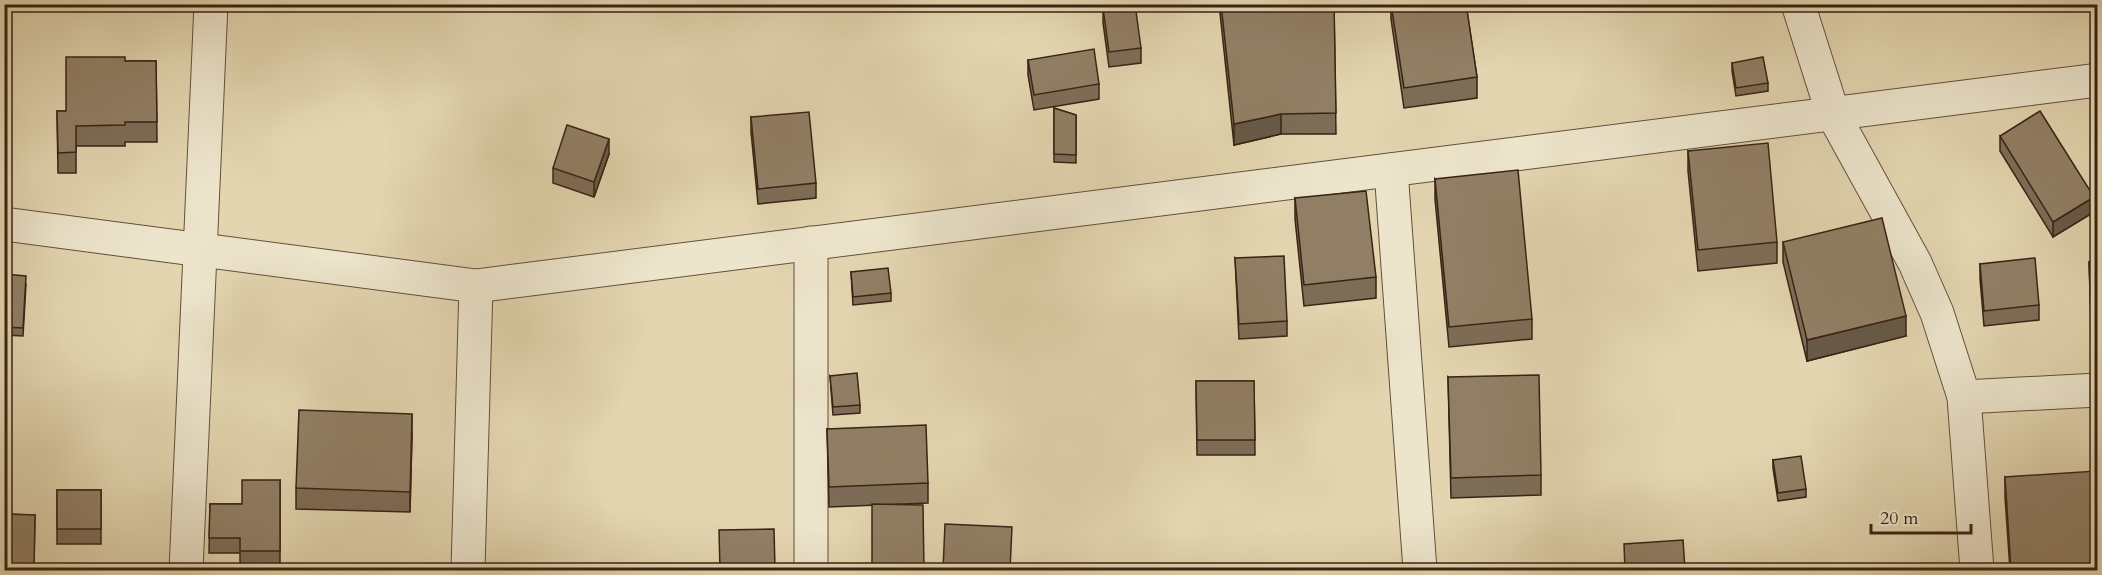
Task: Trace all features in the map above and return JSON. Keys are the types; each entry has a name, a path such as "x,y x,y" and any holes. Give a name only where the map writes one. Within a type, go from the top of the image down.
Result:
{"street":[{"path":"186,570 212,4"},
{"path":"1798,4 1833,114 1915,263 1937,313 1964,397 1977,570"},
{"path":"4,225 476,285 2097,80"},
{"path":"1391,170 1420,570"},
{"path":"811,243 811,570"},
{"path":"468,570 476,285"},
{"path":"1964,397 2097,390"}],"building":[{"path":"1135,4 1141,48 1109,52 1103,8"},
{"path":"1221,4 1334,4 1336,113 1281,114 1234,124"},
{"path":"1391,4 1466,4 1477,77 1404,88"},
{"path":"1094,49 1099,84 1034,95 1028,60"},
{"path":"66,57 125,57 125,61 156,61 157,122 76,126 76,152 58,153 57,111 66,111"},
{"path":"1763,57 1768,83 1736,88 1732,63"},
{"path":"1054,108 1076,115 1076,155 1054,154"},
{"path":"2040,111 2094,197 2053,222 2000,136"},
{"path":"809,112 816,183 758,189 751,117"},
{"path":"567,125 609,139 594,182 553,168"},
{"path":"1768,143 1777,242 1698,250 1688,151"},
{"path":"1518,170 1532,319 1449,327 1435,179"},
{"path":"1366,191 1376,277 1304,285 1295,198"},
{"path":"1882,218 1906,316 1807,340 1783,242"},
{"path":"1284,256 1287,321 1239,324 1235,258"},
{"path":"2035,258 2039,305 1984,311 1980,264"},
{"path":"2089,262 2097,262 2097,338 2092,338"},
{"path":"888,268 891,293 853,297 851,272"},
{"path":"4,274 26,276 23,328 4,327"},
{"path":"857,373 860,405 833,407 830,376"},
{"path":"1539,375 1541,475 1451,478 1448,377"},
{"path":"1196,381 1254,381 1255,440 1197,440"},
{"path":"299,410 412,414 410,492 296,488"},
{"path":"926,425 928,483 829,487 827,429"},
{"path":"1801,456 1806,489 1778,493 1773,460"},
{"path":"2097,471 2097,570 2011,570 2005,477"},
{"path":"242,480 280,480 280,551 240,551 240,538 209,538 210,504 242,504"},
{"path":"57,490 101,490 101,529 57,529"},
{"path":"872,504 923,505 924,570 872,570"},
{"path":"4,514 35,515 34,567 4,567"},
{"path":"945,524 1012,527 1010,570 943,570"},
{"path":"774,529 775,570 720,570 719,530"},
{"path":"1683,540 1685,570 1625,570 1624,544"}]}
